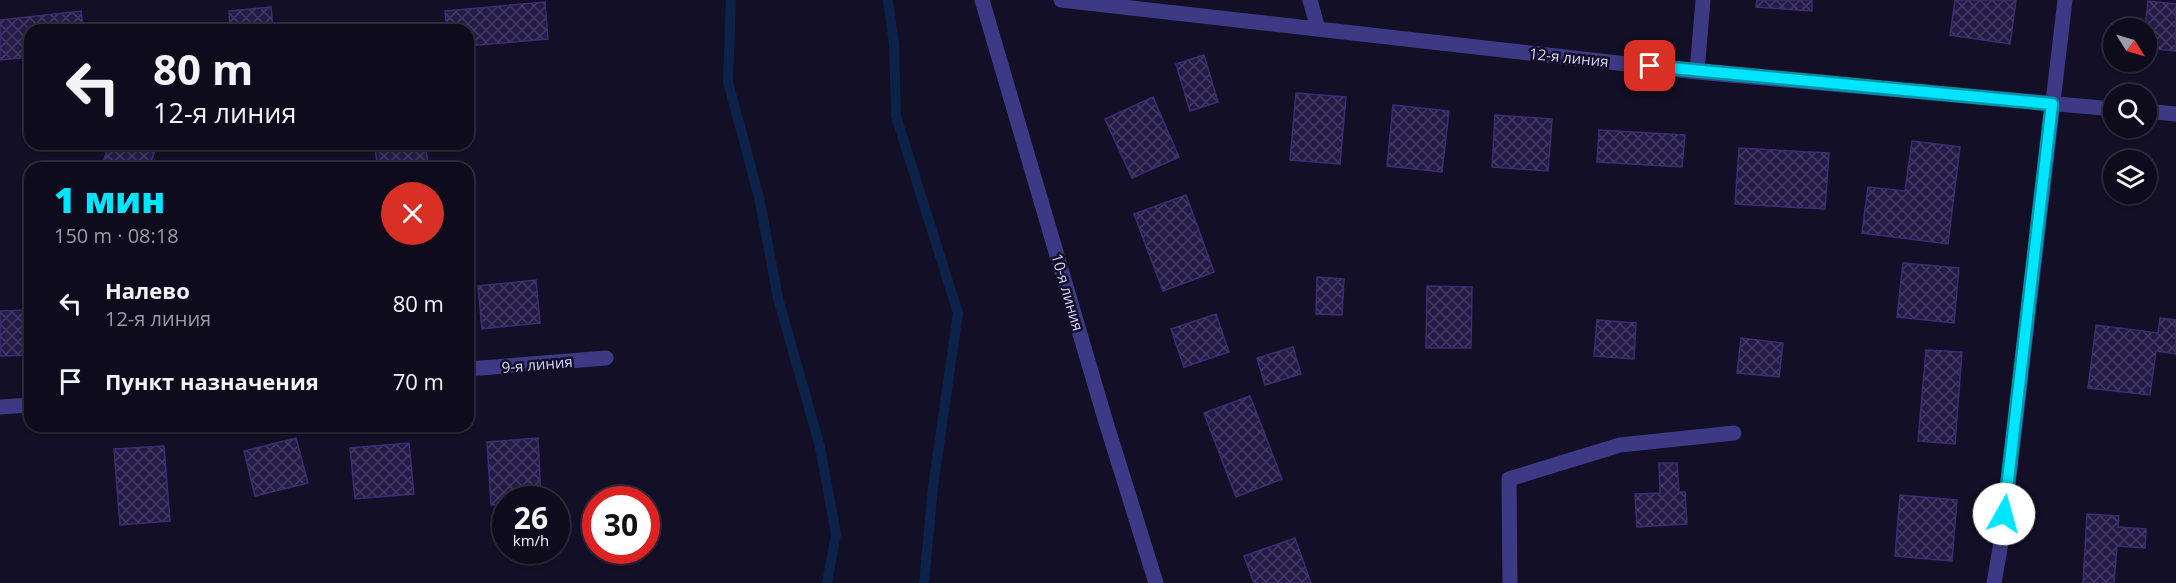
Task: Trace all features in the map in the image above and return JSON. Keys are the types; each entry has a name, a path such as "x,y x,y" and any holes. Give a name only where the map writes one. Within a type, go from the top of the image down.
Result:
{"street":[{"name":"10-я линия","path":"982,0 1105,419 1156,583"},
{"name":"12-я линия","path":"1061,0 1697,72 2103,108"},
{"path":"1310,0 1318,29"},
{"path":"1697,72 1703,0"},
{"path":"1994,583 2002,537 2065,0"},
{"path":"2157,112 2176,114"},
{"name":"9-я линия","path":"474,369 606,358"},
{"path":"0,407 24,405"},
{"path":"1510,583 1509,479 1620,445 1734,434"}],"building":[{"path":"1757,0 1812,0 1812,11 1756,7"},
{"path":"1955,0 2016,0 2010,44 1950,35"},
{"path":"2148,1 2176,4 2176,51 2157,49 2157,18 2146,18"},
{"path":"545,2 548,39 474,45 474,24 446,24 445,11"},
{"path":"271,7 272,24 230,24 229,11"},
{"path":"81,11 82,24 24,24 24,58 0,60 0,20"},
{"path":"1204,55 1218,102 1190,111 1176,64"},
{"path":"1296,93 1346,97 1340,164 1290,160"},
{"path":"1153,97 1179,157 1132,178 1105,119"},
{"path":"1393,105 1449,111 1442,172 1387,166"},
{"path":"1495,115 1552,119 1548,171 1492,167"},
{"path":"1599,130 1685,135 1682,167 1597,162"},
{"path":"1912,141 1960,147 1948,244 1862,233 1868,187 1905,191"},
{"path":"1739,148 1829,153 1825,209 1735,204"},
{"path":"107,150 155,150 151,162 104,160"},
{"path":"375,150 426,150 428,162 377,162"},
{"path":"1186,195 1214,272 1163,291 1134,214"},
{"path":"1903,263 1959,268 1954,323 1897,317"},
{"path":"1317,277 1344,279 1342,315 1316,314"},
{"path":"536,280 540,323 482,329 478,286"},
{"path":"1427,286 1472,287 1471,348 1426,348"},
{"path":"24,310 24,355 0,356 0,311"},
{"path":"1216,314 1229,352 1184,367 1171,329"},
{"path":"2160,318 2176,320 2176,354 2156,351 2150,395 2088,388 2096,325 2158,333"},
{"path":"1597,320 1636,323 1634,359 1594,356"},
{"path":"1741,338 1783,343 1779,377 1737,373"},
{"path":"1293,347 1301,374 1265,385 1257,358"},
{"path":"1926,350 1962,352 1955,444 1918,441"},
{"path":"1250,396 1282,479 1236,497 1204,413"},
{"path":"296,438 308,483 255,496 244,451"},
{"path":"538,438 540,486 492,486 491,505 487,442"},
{"path":"409,443 414,494 355,499 350,448"},
{"path":"164,446 170,521 120,525 114,449"},
{"path":"1659,463 1677,463 1679,492 1685,492 1687,524 1637,527 1635,494 1660,493"},
{"path":"1900,495 1957,500 1952,561 1895,556"},
{"path":"2087,514 2119,516 2118,527 2146,529 2145,548 2117,546 2114,583 2083,583"},
{"path":"1295,538 1311,583 1254,583 1244,556"}],"waterway":[{"path":"731,0 728,82 759,197 778,298 820,447 836,534 827,583"},
{"path":"888,0 894,44 896,116 958,313 933,487 924,583"}],"route":[{"path":"1650,66 2052,104 2004,514"}]}
